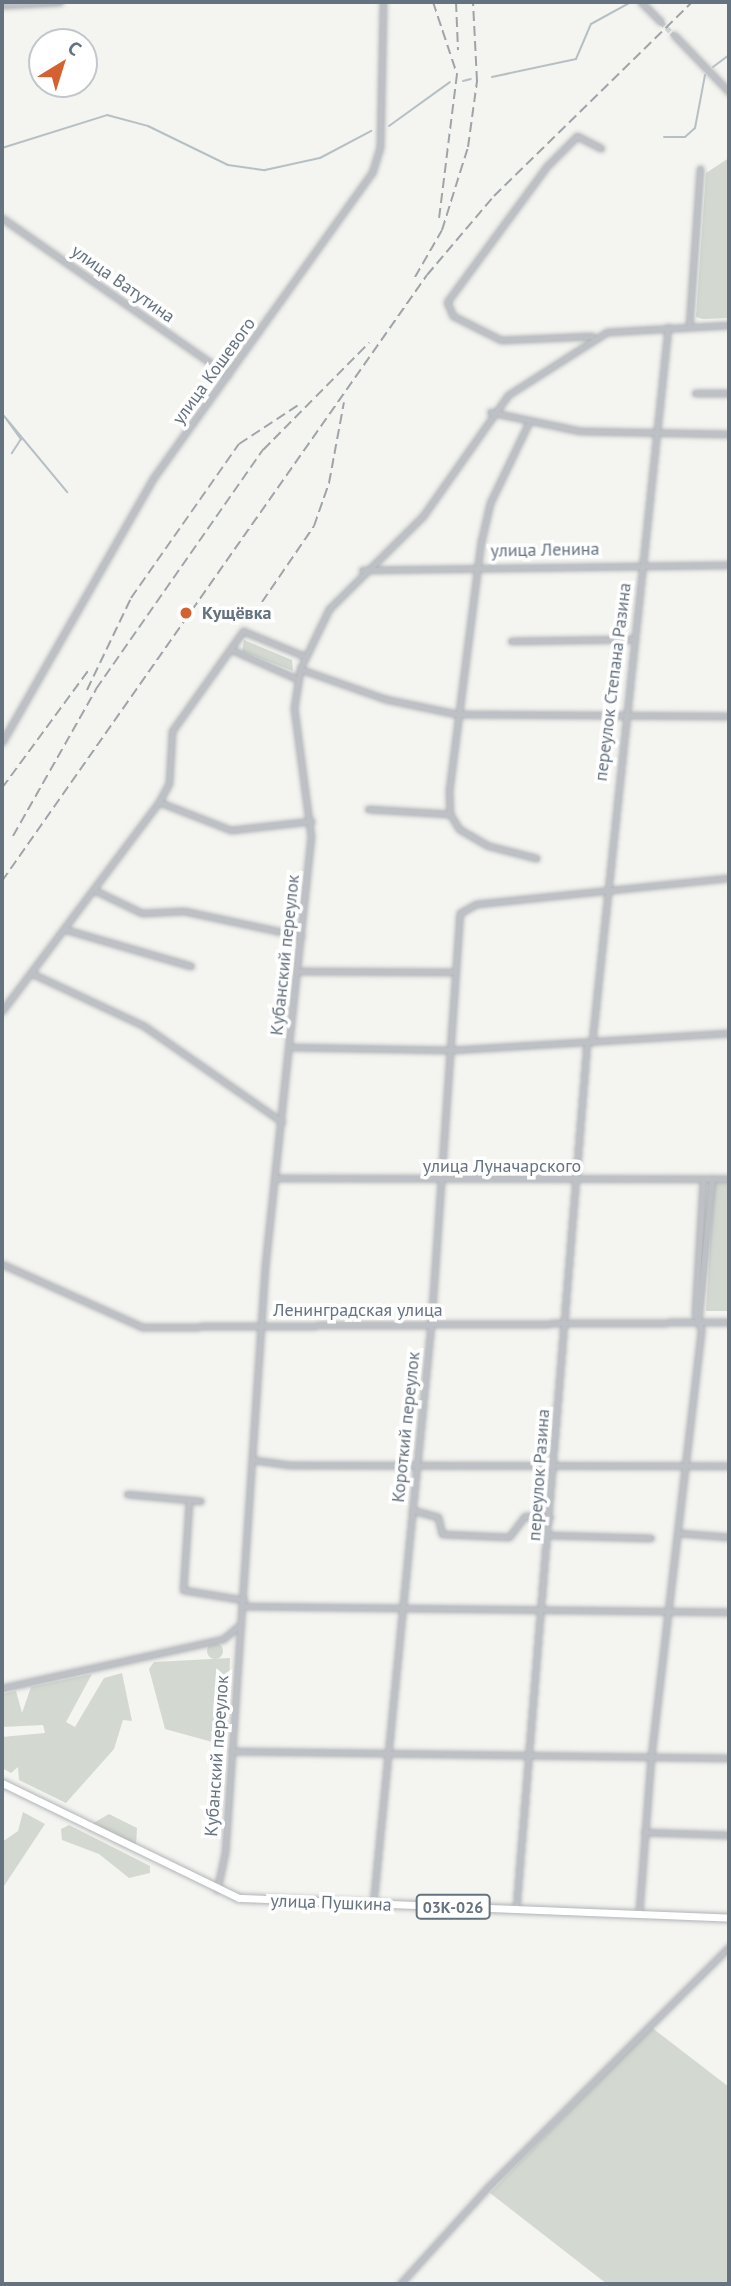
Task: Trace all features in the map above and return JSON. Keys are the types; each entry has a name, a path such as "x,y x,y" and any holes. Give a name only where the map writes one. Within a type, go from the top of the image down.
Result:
{"main road":[{"name":"улица Пушкина","path":"2,1783 217,1890 251,1899 639,1912 729,1918"}],"street":[{"path":"2,5 60,2"},
{"name":"улица Кошевого","path":"2,742 128,518 377,165 383,2"},
{"path":"641,2 661,22"},
{"path":"674,36 729,92"},
{"path":"601,148 578,136 546,167 494,242 454,284 447,308 501,340 729,325"},
{"path":"690,327 700,168"},
{"name":"улица Ватутина","path":"2,218 228,375"},
{"name":"переулок Степана Разина","path":"589,1042 622,716 668,327"},
{"name":"Кубанский переулок","path":"217,1890 244,1603 261,1324 311,821 296,731 297,679 304,656 329,609 362,570 423,516 490,412 514,390 592,336"},
{"path":"695,393 729,393"},
{"path":"490,412 528,424 657,433 729,434"},
{"path":"528,424 490,503 476,565 456,714 450,814 459,829 489,846 536,858"},
{"name":"улица Ленина","path":"362,570 476,565 729,565"},
{"path":"2,1011 68,930 159,802 169,783 172,731 243,631 304,656"},
{"path":"511,641 633,639"},
{"path":"230,649 297,679"},
{"path":"300,669 384,699 456,714 729,716"},
{"path":"159,802 230,830 311,821"},
{"path":"368,809 450,814"},
{"path":"605,889 729,878"},
{"name":"Короткий переулок","path":"373,1905 430,1324 451,1050 453,972 462,910 605,889"},
{"path":"94,891 142,913 184,911 300,936"},
{"path":"68,930 191,966"},
{"path":"297,971 453,972"},
{"path":"31,973 144,1026 282,1122"},
{"path":"290,1047 451,1050 729,1033"},
{"name":"переулок Разина","path":"516,1909 549,1535 551,1462 567,1325 589,1042"},
{"name":"улица Луначарского","path":"275,1178 442,1181 729,1179"},
{"path":"698,1322 703,1179"},
{"path":"639,1912 643,1832 679,1533 712,1179"},
{"name":"Ленинградская улица","path":"2,1264 132,1325 567,1325 729,1322"},
{"path":"254,1460 290,1465 551,1462 729,1466"},
{"path":"127,1494 189,1502 201,1501"},
{"path":"189,1502 183,1590 244,1603 401,1609 729,1612"},
{"path":"412,1510 432,1513 442,1534 456,1535 509,1537 525,1516 550,1517"},
{"path":"679,1533 729,1537"},
{"path":"549,1535 651,1538"},
{"path":"2,1688 223,1639 241,1624"},
{"path":"231,1751 529,1753 729,1758"},
{"path":"643,1832 729,1835"},
{"path":"400,2284 473,2202 729,1947"}],"shaded area":[{"path":"729,158 729,318 703,319 696,317 706,173"},
{"path":"244,640 292,660 293,671 242,651"},
{"path":"714,1182 729,1182 729,1311 706,1311"},
{"path":"212,1643 218,1643 223,1651 221,1657 212,1659 207,1654 207,1648"},
{"path":"230,1658 227,1746 165,1729 149,1669 154,1662"},
{"path":"122,1673 132,1721 123,1720 114,1749 66,1803 19,1780 18,1767 11,1773 2,1768 2,1737 45,1733 43,1725 2,1727 2,1694 16,1691 22,1713 31,1687 92,1674 66,1722 75,1727 104,1678"},
{"path":"23,1812 45,1824 2,1889 2,1842 18,1831"},
{"path":"109,1814 137,1828 136,1847 90,1825"},
{"path":"69,1825 150,1866 150,1873 129,1878 99,1854 62,1840 61,1829"},
{"path":"651,2027 729,2087 729,2284 607,2284 490,2193"}],"waterway":[{"path":"492,77 576,59 591,24 631,2"},
{"path":"713,67 729,55"},
{"path":"664,137 685,137 695,128 705,75"},
{"path":"463,81 471,79"},
{"path":"389,126 450,82"},
{"path":"2,148 107,115 148,126 228,165 265,170 320,158 371,131"},
{"path":"4,416 67,492"},
{"path":"7,420 21,439 12,453"}],"tunnel":[{"path":"661,22 674,35"}],"railway":[{"path":"433,2 457,74 439,218"},
{"path":"456,2 458,50"},
{"path":"415,277 442,230 468,147 477,81 473,2"},
{"path":"2,881 427,275 494,196 692,2"},
{"path":"13,836 96,689 263,450 369,343"},
{"path":"262,602 314,526 329,483 344,402"},
{"path":"87,690 131,598 239,444 300,404"},
{"path":"2,788 88,671"}],"place":[{"name":"Кущёвка","path":"186,613"}]}
